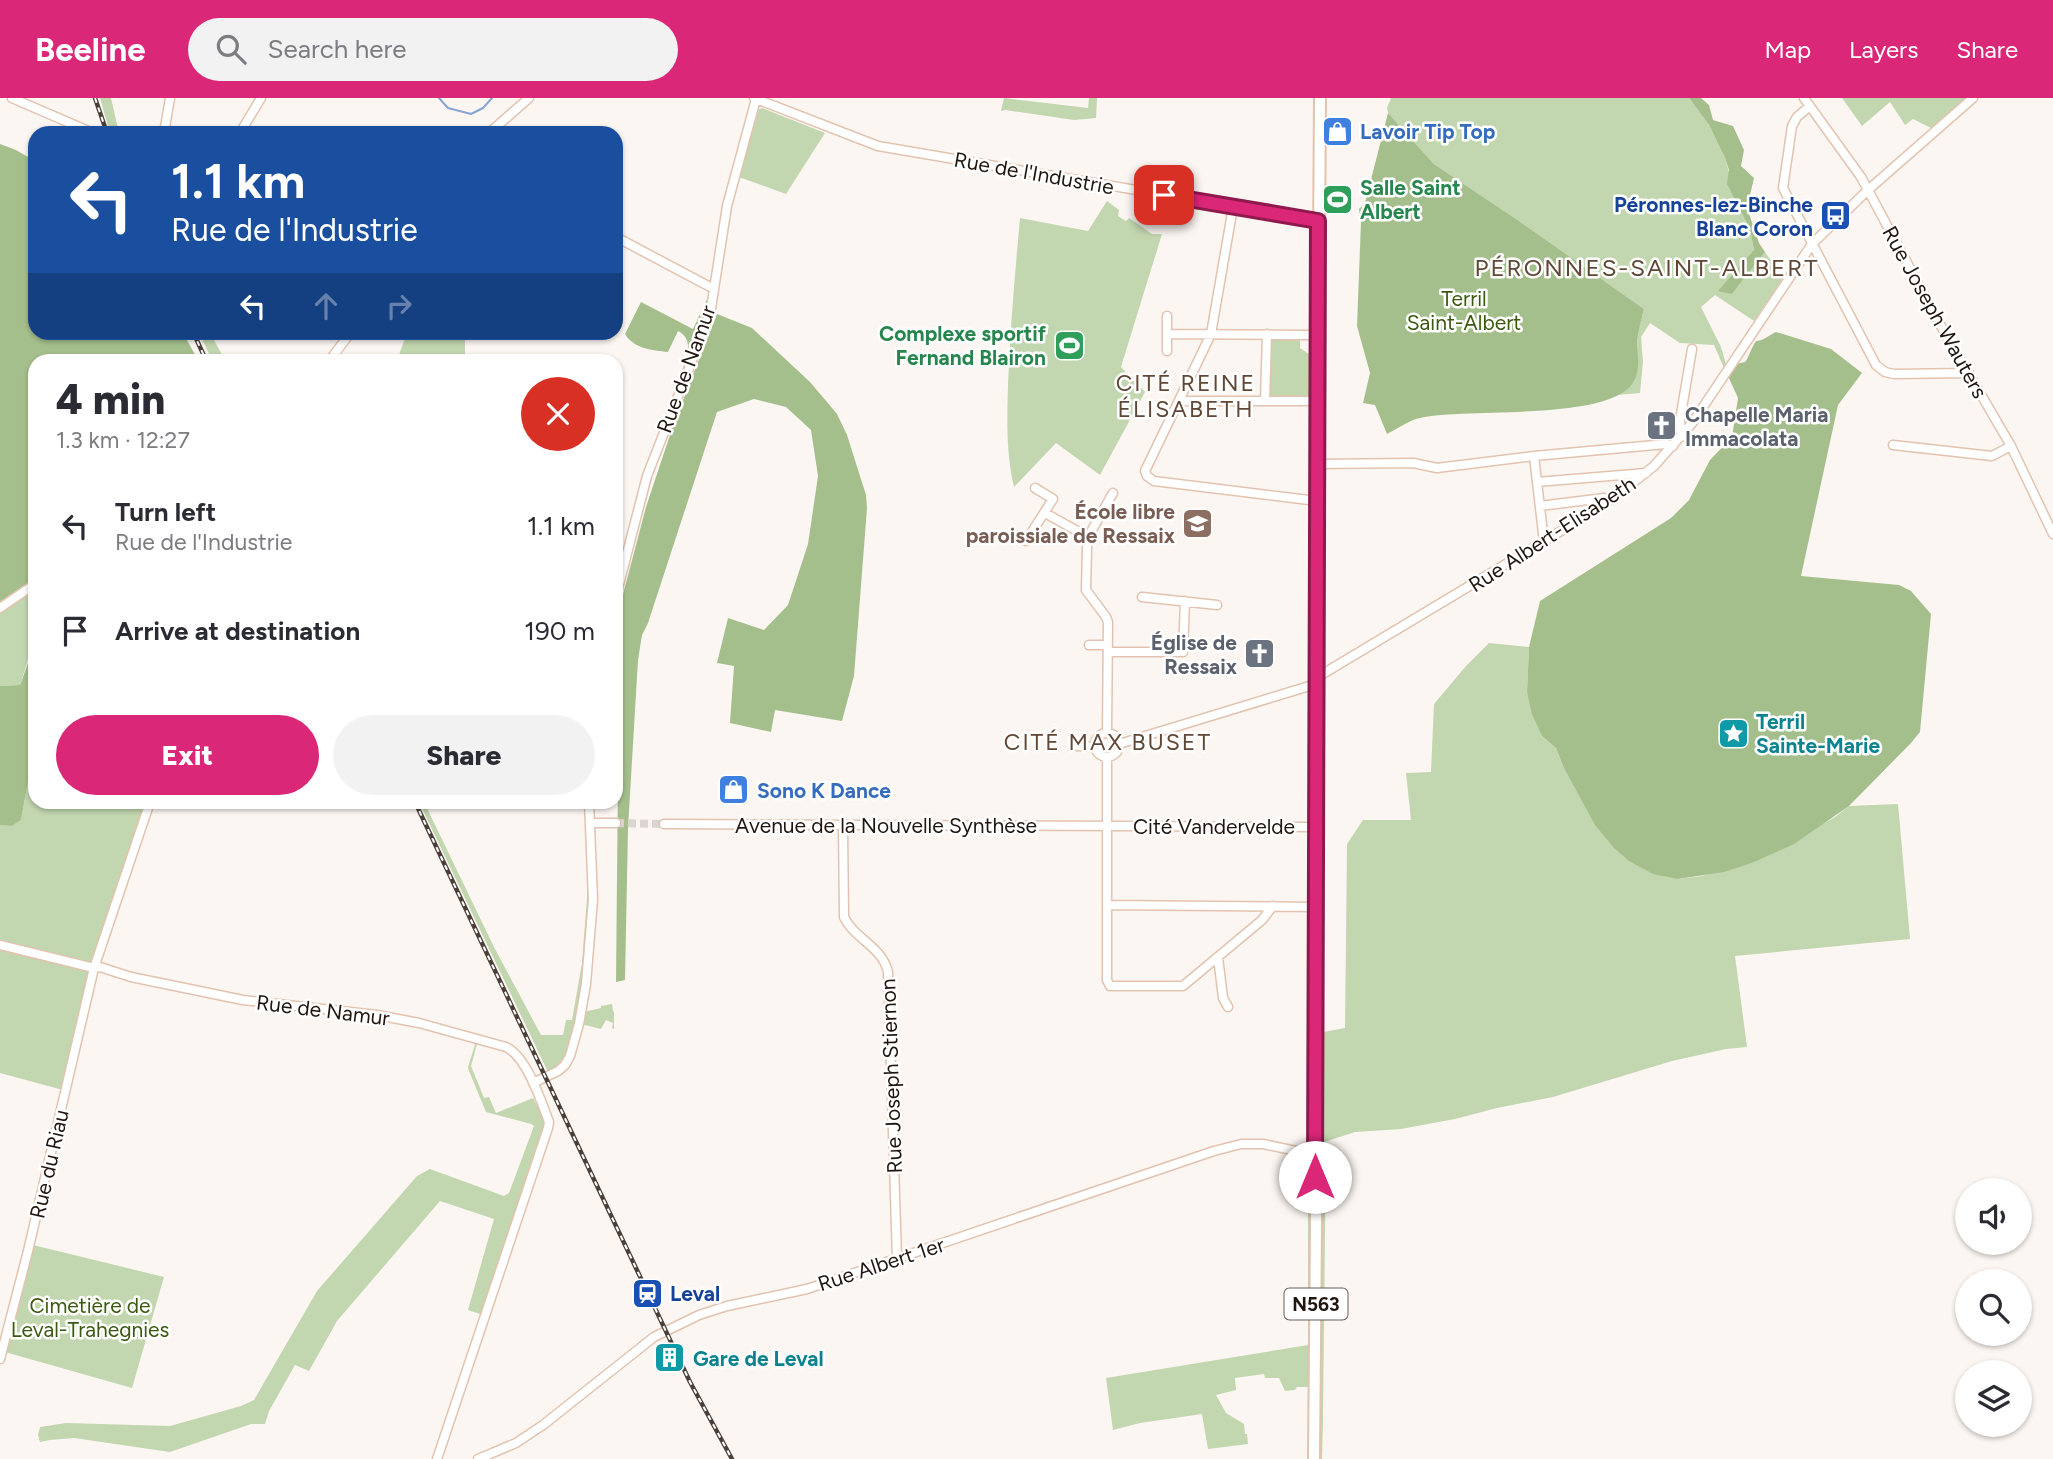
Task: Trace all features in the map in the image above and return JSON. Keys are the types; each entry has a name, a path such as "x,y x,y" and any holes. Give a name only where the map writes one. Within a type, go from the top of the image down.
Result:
{"main road":[{"name":"N563","path":"1314,1459 1320,98"}],"street":[{"path":"12,98 77,126"},
{"path":"165,126 170,98"},
{"path":"244,126 261,98"},
{"path":"497,126 529,98"},
{"name":"Rue Joseph Wauters","path":"1804,98 1843,150 1868,190 1941,326 2011,446 2053,534"},
{"name":"Rue Albert-Elisabeth","path":"1119,744 1316,681 1544,542 1607,502 1646,473 1681,437 1812,244 1868,190 1973,98"},
{"name":"Rue de l'Industrie","path":"755,99 881,146 1318,221"},
{"name":"Rue de Namur","path":"623,569 647,476 712,307 729,197 755,99"},
{"path":"1810,106 1797,117 1792,126 1783,188 1876,365 1894,374 1969,373"},
{"path":"1233,207 1211,334 1145,471 1154,481 1317,501"},
{"path":"623,241 714,289"},
{"path":"1167,316 1167,351"},
{"path":"1168,334 1318,335"},
{"path":"1265,401 1267,334"},
{"path":"1681,437 1680,420 1692,349"},
{"path":"1179,401 1318,401"},
{"path":"1317,464 1413,463 1437,468 1534,456 1666,444 1673,446"},
{"path":"1893,445 1992,456 2011,446"},
{"path":"1534,456 1544,542"},
{"path":"1537,482 1646,473"},
{"path":"1026,541 1052,499 1035,488"},
{"path":"1107,733 1106,617 1086,590 1088,537 1113,493"},
{"path":"1540,506 1604,498 1607,502"},
{"path":"1045,513 1088,537"},
{"path":"0,608 28,589"},
{"path":"1142,597 1217,604"},
{"path":"1089,645 1183,652 1185,601"},
{"path":"1107,733 1115,736 1119,744 1116,754 1107,758 1097,753 1095,742 1099,736 1107,733"},
{"path":"1077,746 1095,747"},
{"path":"1107,758 1108,826"},
{"name":"Rue du Riau","path":"0,1359 94,968 148,809"},
{"path":"533,1083 565,1065 579,1024 586,984 593,899 589,809"},
{"path":"590,823 616,824"},
{"name":"Avenue de la Nouvelle Synthèse","path":"664,824 1108,826"},
{"name":"Rue Joseph Stiernon","path":"843,825 844,917 851,928 883,957 888,972 897,1259"},
{"name":"Cité Vandervelde","path":"1273,906 1262,920 1183,986 1113,988 1107,980 1108,826 1316,827"},
{"path":"1107,905 1315,907"},
{"name":"Rue de Namur","path":"0,945 94,968 100,967 131,977 243,1000 377,1015 438,1028 511,1050 517,1055 533,1083 549,1122 547,1134 436,1459"},
{"path":"1218,957 1223,998 1228,1007"},
{"name":"Rue Albert 1er","path":"478,1459 516,1443 543,1425 654,1336 713,1310 807,1289 1214,1151 1241,1144 1264,1144 1315,1152"}],"green space":[{"path":"100,98 111,98 117,126 108,126"},
{"path":"1004,98 1088,108 1089,98 1097,98 1096,118 1074,120 1001,111"},
{"path":"1391,98 1689,98 1709,125 1725,158 1739,207 1750,229 1754,250 1732,294 1765,252 1783,278 1754,321 1715,295 1701,307 1721,347 1726,364 1724,368 1714,345 1680,343 1650,323 1641,337 1643,362 1640,393 1617,395 1631,382 1636,370 1644,309 1434,164 1388,113"},
{"path":"1689,98 1701,98 1709,105 1713,120 1733,126 1744,150 1741,166 1754,178 1747,208 1759,243 1765,252 1732,294 1718,291 1754,250 1750,229 1727,184 1729,170 1725,158 1709,125"},
{"path":"1842,98 1966,98 1931,128 1913,119 1905,125 1890,102 1862,126"},
{"path":"759,109 825,133 786,194 739,177"},
{"name":"Terril Saint-Albert","path":"1388,113 1434,164 1644,309 1638,335 1637,374 1622,393 1599,402 1569,408 1437,415 1416,419 1387,434 1375,405 1363,403 1370,373 1357,326 1361,222 1359,209 1365,203"},
{"path":"0,144 28,157 28,340 187,340 195,354 28,354 28,585 0,604"},
{"name":"Complexe sportif Fernand Blairon","path":"1107,201 1119,210 1118,216 1126,221 1129,218 1152,234 1162,234 1121,367 1145,392 1100,475 1056,443 1014,487 1007,424 1011,322 1020,218 1088,231"},
{"path":"709,295 711,301 681,385 677,383 688,348 684,335 678,331 668,352 638,346 625,334 641,302 693,329"},
{"path":"717,314 752,328 810,382 837,414 847,435 866,495 867,508 854,676 842,721 775,710 771,732 730,723 734,666 717,663 728,618 764,630 788,605 808,544 818,476 811,430 786,407 754,399 717,412 642,635 638,660 628,828 625,980 616,982 618,809 623,809 623,594 646,507 674,423"},
{"path":"1776,332 1831,349 1862,373 1838,405 1801,576 1899,585 1911,591 1931,614 1920,732 1849,806 1794,844 1724,872 1678,879 1653,874 1629,861 1595,825 1556,748 1542,736 1532,714 1527,692 1529,647 1540,601 1671,518 1689,500 1710,460 1732,437 1738,398 1728,376 1736,364 1745,362 1756,341"},
{"path":"1269,339 1300,340 1300,348 1312,356 1312,396 1269,398"},
{"path":"202,340 214,340 222,354 209,354"},
{"path":"404,340 465,340 465,354 399,354"},
{"path":"28,591 28,659 20,685 0,686 0,611"},
{"path":"1489,643 1529,647 1527,692 1542,736 1556,748 1563,766 1678,879 1702,876 1752,863 1835,817 1849,806 1898,804 1910,939 1735,956 1747,1047 1672,1061 1553,1097 1401,1129 1355,1132 1324,1142 1324,1032 1345,1028 1347,844 1363,820 1411,820 1406,773 1431,772 1434,704"},
{"path":"28,663 28,782 21,820 12,826 0,825 0,686 20,685"},
{"path":"28,782 28,809 146,809 95,961 90,964 0,943 0,825 12,826 21,820"},
{"path":"422,809 427,809 494,947 541,1035 563,1035 566,1020 572,1020 582,963 588,885 591,886 586,965 577,1024 569,1050 555,1071 548,1072"},
{"path":"0,947 87,970 89,974 63,1090 0,1073"},
{"path":"612,1004 614,1029 613,1023 606,1020 601,1029 581,1024 584,1012"},
{"path":"472,1041 477,1044 471,1066 484,1098 489,1097 496,1113 533,1098 546,1121 485,1310 480,1314 468,1310 494,1219 440,1201 337,1321 309,1371 295,1365 269,1411 265,1424 251,1424 170,1452 74,1438 40,1442 40,1427 66,1423 170,1426 254,1400 317,1291 417,1176 430,1169 504,1196 509,1193 534,1126 486,1112 468,1067 475,1045"},
{"path":"1326,1145 1323,1417 1322,1459 1319,1459 1321,1149"},
{"path":"1287,1153 1311,1163 1312,1391 1308,1391 1308,1387 1297,1387 1295,1390 1285,1391 1279,1378 1265,1378 1264,1374 1235,1378 1236,1390 1216,1395 1226,1413 1244,1424 1248,1444 1208,1449 1202,1414 1140,1423 1113,1430 1106,1378 1308,1345 1308,1163"},
{"name":"Cimetière de Leval-Trahegnies","path":"33,1245 164,1277 132,1388 5,1352"}],"waterway":[{"path":"439,98 448,108 471,114 483,108 492,98"}],"tunnel":[{"path":"616,823 664,824"}],"railway":[{"path":"95,98 105,126"},
{"path":"197,340 203,354"},
{"path":"418,809 690,1382 732,1459"}],"place":[{"name":"Lavoir Tip Top","path":"1337,131"},
{"name":"Salle Saint Albert","path":"1337,199"},
{"name":"Péronnes-lez-Binche Blanc Coron","path":"1836,216"},
{"name":"Complexe sportif Fernand Blairon","path":"1069,345"},
{"name":"Chapelle Maria Immacolata","path":"1662,426"},
{"name":"École libre paroissiale de Ressaix","path":"1198,523"},
{"name":"Église de Ressaix","path":"1260,654"},
{"name":"Terril Sainte-Marie","path":"1733,733"},
{"name":"Sono K Dance","path":"734,790"},
{"name":"Leval","path":"647,1293"},
{"name":"Gare de Leval","path":"670,1358"}],"district":[{"name":"PÉRONNES-SAINT-ALBERT","path":"1647,267"},
{"name":"CITÉ REINE ÉLISABETH","path":"1186,396"},
{"name":"CITÉ MAX BUSET","path":"1108,742"}],"route":[{"path":"1164,195 1318,221 1315,1177"}]}
